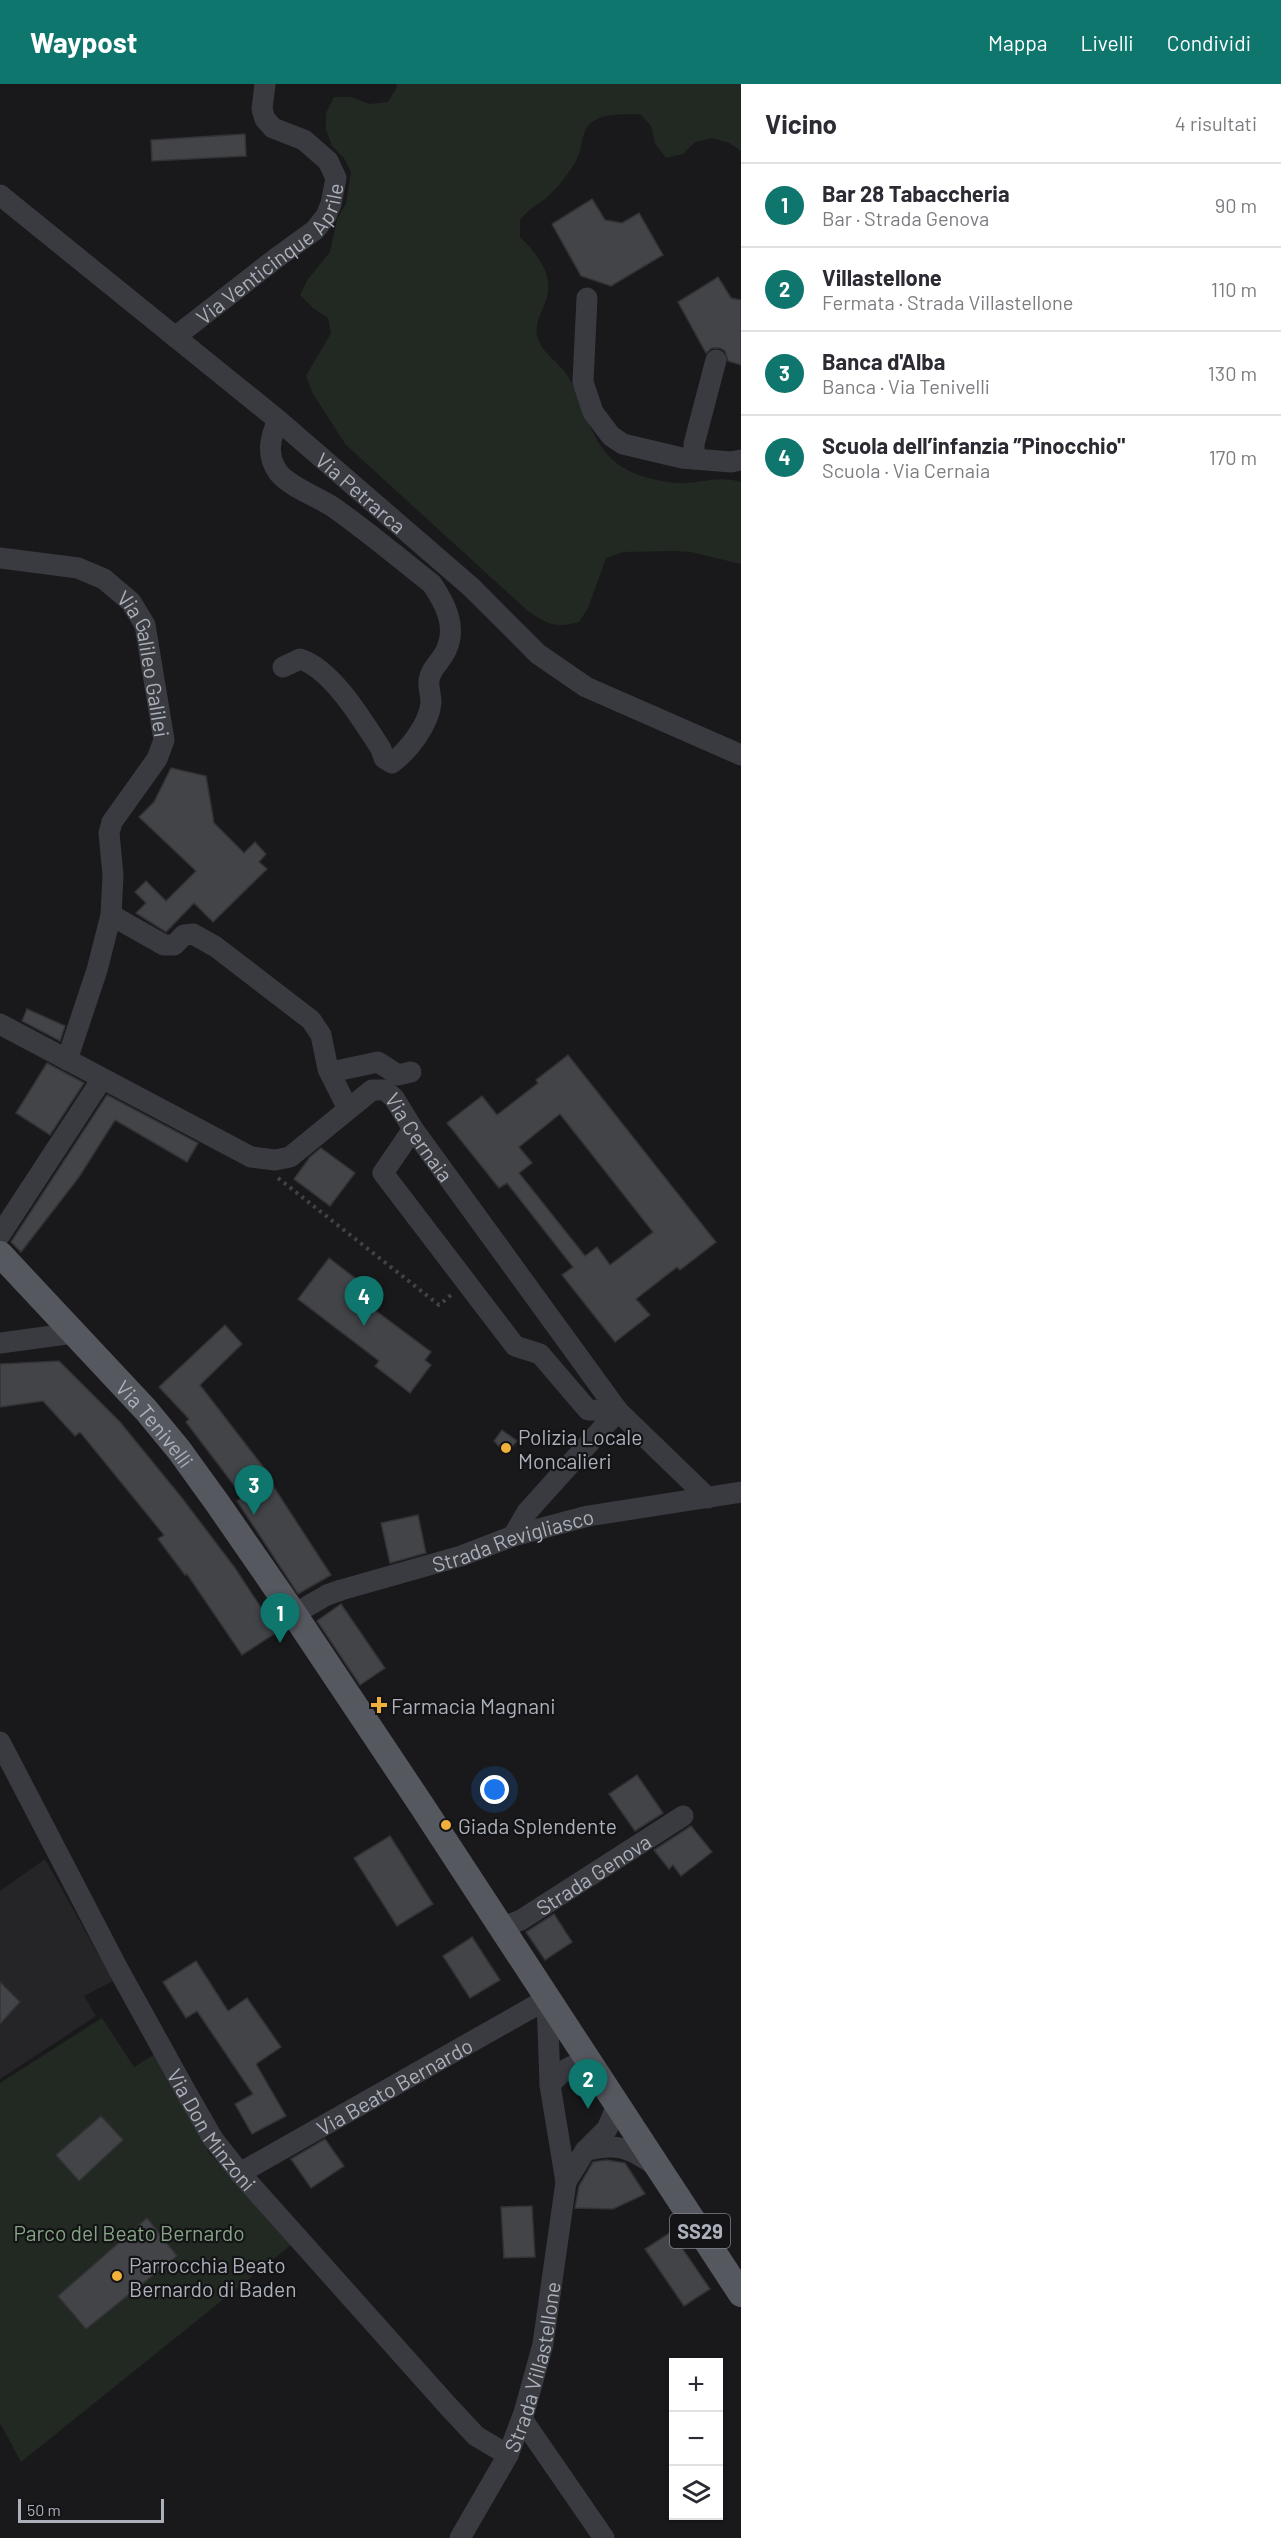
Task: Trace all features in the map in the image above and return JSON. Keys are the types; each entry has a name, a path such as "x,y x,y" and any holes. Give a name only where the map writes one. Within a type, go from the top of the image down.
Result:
{"main road":[{"name":"Via Tenivelli","path":"0,1254 146,1410 179,1450 292,1611"},
{"name":"SS29","path":"292,1611 741,2294"}],"street":[{"name":"Via Venticinque Aprile","path":"175,337 275,259 315,231 326,216 331,204 336,178 328,161 304,140 273,128 265,119 262,109 265,84"},
{"name":"Via Petrarca","path":"0,195 278,420 471,587 538,654 586,687 741,755"},
{"path":"586,298 583,382 593,412 611,435 623,444 694,459 731,462 741,460"},
{"path":"694,459 694,444 716,360"},
{"path":"278,420 271,435 270,456 279,474 334,508 432,584 443,601 449,619 447,648 431,672 428,682 431,702 427,721 392,763 384,758 381,749 347,698 309,662 300,659 283,668"},
{"name":"Via Galileo Galilei","path":"0,558 78,568 104,579 131,602 145,625 164,740 157,759 112,822 109,834 113,875 112,915 68,1060"},
{"path":"112,915 164,945 174,945 184,935 193,934 216,947 311,1020 321,1035 331,1072 348,1109"},
{"path":"0,1024 251,1157 275,1160"},
{"path":"331,1072 378,1062 398,1075 411,1072"},
{"path":"0,1235 102,1078"},
{"name":"Via Cernaia","path":"275,1160 290,1156 372,1090 384,1089 394,1098 413,1129 618,1411 708,1498"},
{"path":"413,1129 382,1173 514,1346 540,1353 588,1410 618,1411"},
{"path":"0,1343 74,1333"},
{"path":"513,1536 527,1512 618,1411"},
{"name":"Strada Revigliasco","path":"292,1611 334,1592 461,1556 513,1536 588,1516 741,1492"},
{"name":"Via Don Minzoni","path":"0,1742 117,1967 213,2139 240,2173 476,2436 508,2455"},
{"name":"Strada Genova","path":"500,1928 521,1920 683,1816"},
{"name":"Via Beato Bernardo","path":"240,2173 547,1999"},
{"name":"Strada Villastellone","path":"460,2538 508,2455 522,2419 543,2344 566,2182 550,2085 547,1999"},
{"path":"550,2085 565,2068 581,2063 591,2064"},
{"name":"Strada Villastellone","path":"566,2182 585,2151 607,2129 617,2105"},
{"path":"585,2151 602,2146 621,2146 659,2168"},
{"path":"522,2419 604,2538"}],"path":[{"path":"275,1160 278,1179 439,1305 466,1282"}],"shaded area":[{"path":"45,1859 113,1981 84,1996 96,2016 0,2079 0,1891"}],"green space":[{"path":"396,84 741,84 741,151 729,143 712,138 695,142 683,154 666,158 655,143 651,126 640,114 614,115 595,120 587,127 577,159 563,180 550,195 520,220 520,237 543,266 548,282 546,300 537,325 539,341 546,353 569,378 595,436 603,448 625,469 655,480 686,483 724,479 741,482 741,564 691,552 623,552 606,558 588,608 579,622 564,625 553,624 529,612 346,445 313,394 306,376 331,333 328,318 300,295 308,279 330,252 337,219 346,204 351,172 344,158 332,146 326,130 326,113 334,97 351,97 369,104 388,102 397,87"},
{"name":"Parco del Beato Bernardo","path":"102,2018 134,2067 155,2054 209,2153 291,2245 21,2462 0,2423 0,2083"}],"building":[{"path":"245,134 246,156 152,161 151,140"},
{"path":"592,199 605,220 622,223 639,213 663,255 611,286 581,276 552,224"},
{"path":"718,277 731,298 741,300 741,365 728,361 725,351 720,348 712,348 706,353 678,302"},
{"path":"171,768 206,776 214,823 244,853 255,842 266,854 259,862 267,869 213,922 194,903 166,932 136,913 146,903 135,892 146,881 166,901 196,871 139,817 154,802"},
{"path":"27,1009 65,1026 60,1041 22,1021"},
{"path":"568,1055 716,1242 680,1270 677,1267 636,1299 650,1315 615,1342 562,1275 573,1267 507,1183 499,1188 447,1123 482,1096 497,1115 538,1083 536,1080","holes":["560,1114 653,1232 610,1265 597,1247 585,1256 519,1173 532,1163 519,1147"]},
{"path":"47,1063 84,1083 50,1135 16,1113"},
{"path":"107,1095 198,1143 187,1162 115,1120 79,1177 21,1252 11,1242"},
{"path":"321,1148 355,1173 330,1206 294,1179 310,1157"},
{"path":"329,1258 360,1282 352,1293 431,1352 425,1360 431,1365 410,1393 375,1366 379,1361 298,1299"},
{"path":"225,1325 242,1344 200,1385 268,1473 266,1475 331,1575 298,1594 237,1501 243,1497 186,1422 189,1419 159,1387"},
{"path":"59,1361 120,1422 182,1498 235,1568 277,1632 242,1655 187,1574 185,1575 158,1539 164,1535 80,1432 75,1436 43,1401 0,1407 0,1364"},
{"name":"Polizia Locale Moncalieri","path":"502,1430 517,1441 506,1454 494,1441"},
{"path":"418,1515 426,1553 390,1563 381,1523"},
{"path":"341,1604 385,1668 360,1685 317,1621"},
{"path":"637,1775 663,1813 635,1831 609,1794"},
{"path":"691,1826 712,1852 681,1876 673,1865 669,1869 654,1850"},
{"path":"390,1836 433,1904 397,1926 354,1858"},
{"path":"554,1914 572,1942 545,1960 526,1932"},
{"path":"472,1937 500,1980 470,1998 443,1956"},
{"path":"196,1961 228,2011 247,1998 281,2047 256,2064 286,2116 252,2134 235,2104 253,2094 197,2011 186,2018 163,1982"},
{"path":"0,1982 20,2002 0,2024"},
{"path":"101,2116 123,2140 79,2181 56,2155"},
{"path":"325,2139 344,2166 311,2188 291,2159"},
{"path":"606,2160 625,2163 645,2194 613,2209 575,2208 579,2186 593,2162"},
{"path":"532,2206 535,2257 504,2258 501,2207"},
{"name":"Parrocchia Beato Bernardo di Baden","path":"147,2218 177,2256 86,2329 58,2296"},
{"path":"671,2232 710,2289 684,2306 645,2249"}],"place":[{"name":"Scuola dell’infanzia ”Pinocchio\"","path":"364,1326"},
{"name":"Polizia Locale Moncalieri","path":"506,1448"},
{"name":"Banca d'Alba","path":"254,1515"},
{"name":"Bar 28 Tabaccheria","path":"280,1643"},
{"name":"Farmacia Magnani","path":"379,1705"},
{"name":"Giada Splendente","path":"446,1825"},
{"name":"Villastellone","path":"588,2109"},
{"name":"Parrocchia Beato Bernardo di Baden","path":"117,2276"}]}
